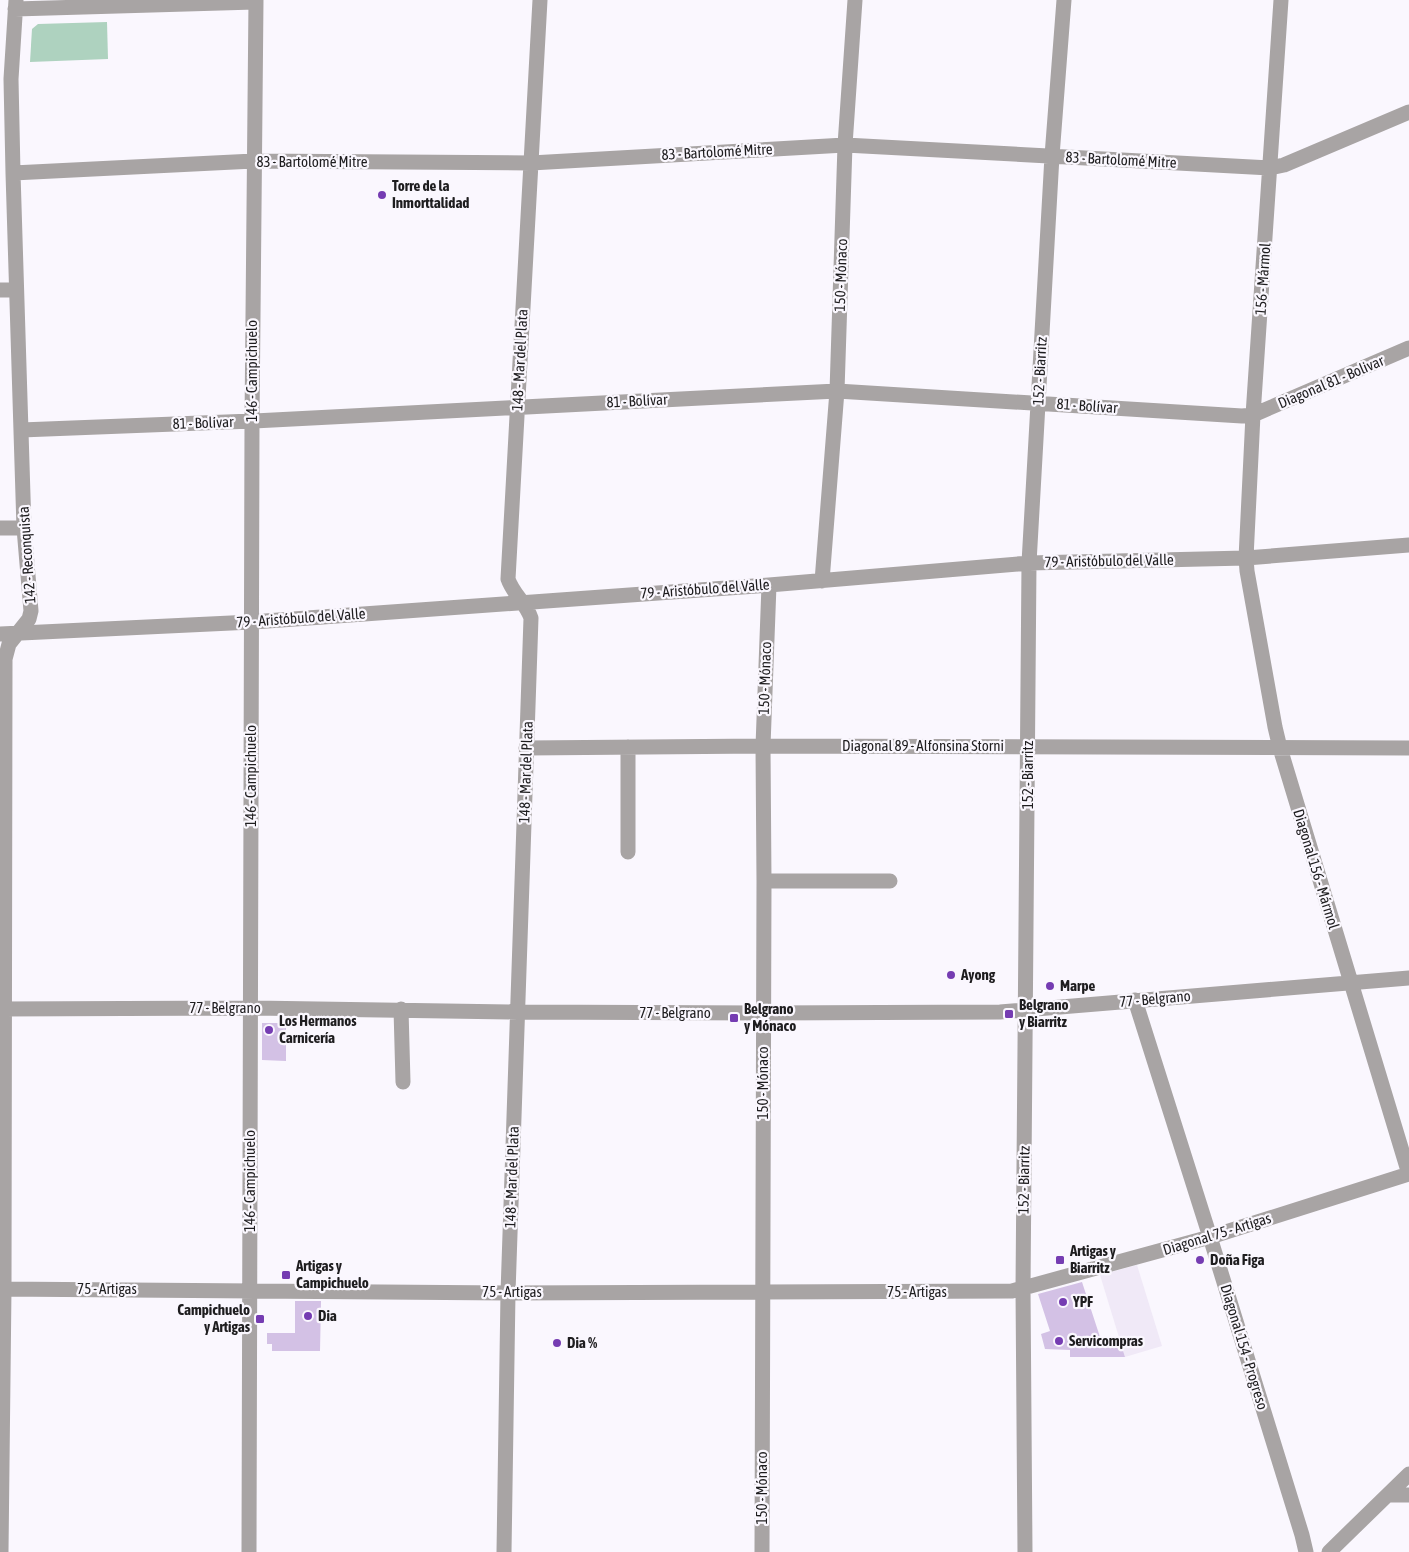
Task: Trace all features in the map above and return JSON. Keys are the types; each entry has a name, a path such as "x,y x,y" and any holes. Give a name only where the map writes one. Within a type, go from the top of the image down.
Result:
{"street":[{"name":"148 - Mar del Plata","path":"504,1552 508,1293 531,618 510,587 508,579 540,0"},
{"name":"150 - Mónaco","path":"822,581 837,391 845,145 855,0"},
{"name":"152 - Biarritz","path":"1025,1552 1023,1289 1029,746 1029,563 1052,156 1064,0"},
{"name":"156 - Mármol","path":"1246,558 1253,415 1280,0"},
{"path":"15,4 256,1"},
{"name":"146 - Campichuelo","path":"250,1552 252,421 256,1"},
{"name":"142 - Reconquista","path":"1,1552 5,659 9,644 29,619 31,611 24,528 13,173 6,79 15,4"},
{"name":"83 - Bartolomé Mitre","path":"13,173 254,161 531,163 845,145 1270,168 1284,165 1409,112"},
{"path":"0,290 16,290"},
{"name":"Diagonal 81 - Bolivar","path":"1253,415 1409,348"},
{"name":"81 - Bolívar","path":"21,430 252,421 837,391 1242,416 1253,415"},
{"path":"0,528 24,528"},
{"name":"79 - Aristóbulo del Valle","path":"0,634 252,622 822,581 1029,563 1246,558 1409,545"},
{"name":"Diagonal 156 - Mármol","path":"1246,558 1280,748 1409,1174"},
{"name":"150 - Mónaco","path":"762,1552 763,746 769,585"},
{"name":"Diagonal 89 - Alfonsina Storni","path":"526,748 1029,746 1409,748"},
{"path":"628,747 628,852"},
{"path":"764,881 890,881"},
{"name":"77 - Belgrano","path":"2,1009 250,1008 764,1013 1026,1010 1409,978"},
{"name":"Diagonal 154 - Progreso","path":"1135,1000 1210,1237 1306,1552"},
{"path":"401,1009 403,1082"},
{"name":"Diagonal 75 - Artigas","path":"1023,1289 1210,1237 1409,1174"},
{"name":"75 - Artigas","path":"2,1289 508,1293 1012,1291 1023,1289"},
{"path":"1329,1552 1409,1474"},
{"path":"1388,1495 1409,1495"}],"shaded area":[{"path":"1137,1265 1162,1346 1125,1357 1100,1275"}],"green space":[{"path":"107,22 108,59 30,62 32,29 38,24"}],"building":[{"path":"262,1023 286,1023 286,1061 262,1060"},
{"path":"1082,1282 1100,1337 1119,1338 1125,1357 1070,1357 1070,1350 1045,1349 1041,1334 1050,1331 1038,1294"},
{"name":"Dia","path":"295,1301 321,1301 320,1351 272,1351 272,1344 267,1344 267,1333 295,1333"}],"place":[{"name":"Torre de la Inmorttalidad","path":"382,195"},
{"name":"Ayong","path":"951,975"},
{"name":"Marpe","path":"1050,986"},
{"name":"Belgrano y Biarritz","path":"1009,1014"},
{"name":"Belgrano y Mónaco","path":"734,1018"},
{"name":"Los Hermanos Carnicería","path":"269,1030"},
{"name":"Artigas y Biarritz","path":"1060,1260"},
{"name":"Doña Figa","path":"1200,1260"},
{"name":"Artigas y Campichuelo","path":"286,1275"},
{"name":"YPF","path":"1063,1302"},
{"name":"Dia","path":"308,1316"},
{"name":"Campichuelo y Artigas","path":"260,1319"},
{"name":"Servicompras","path":"1059,1341"},
{"name":"Dia %","path":"557,1343"}]}
